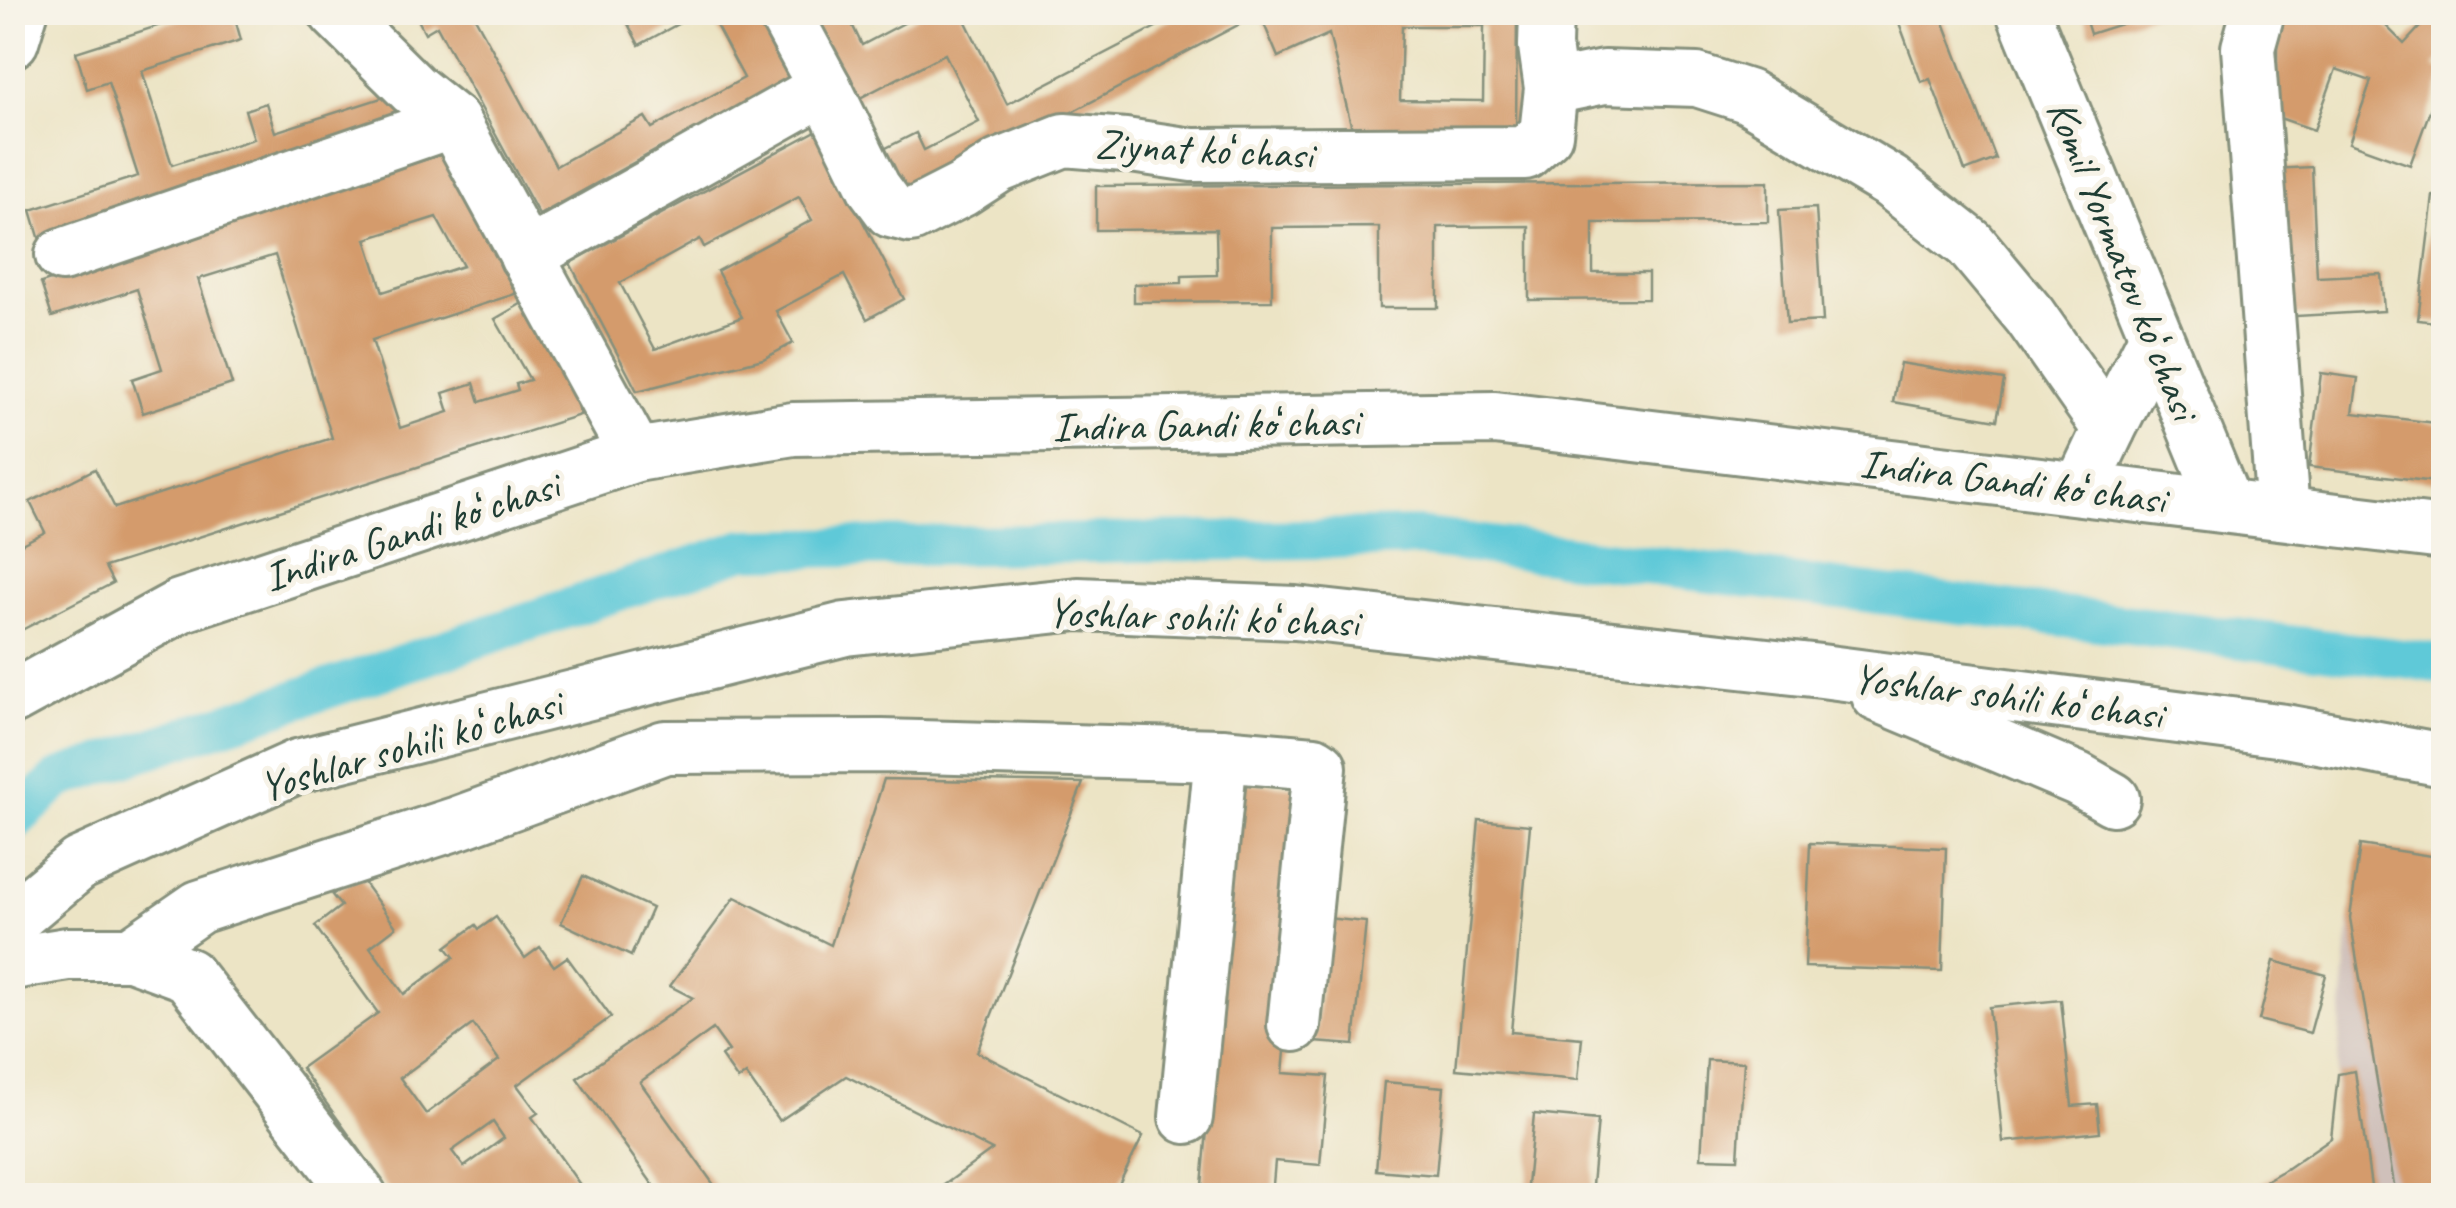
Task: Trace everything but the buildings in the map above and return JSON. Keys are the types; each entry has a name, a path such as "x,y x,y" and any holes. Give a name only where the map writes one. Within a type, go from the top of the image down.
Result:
{"street":[{"path":"13,38 21,12"},
{"path":"336,12 412,89 452,122 636,455"},
{"path":"379,12 412,89"},
{"name":"Ziynat koʻchasi","path":"784,12 874,188 891,211 911,216 999,166 1064,140 1192,155 1525,154 1546,134 1551,88 1545,46 1546,12"},
{"name":"Komil Yormatov koʻchasi","path":"2023,12 2226,506"},
{"path":"2258,12 2248,48 2283,513"},
{"path":"1551,88 1604,76 1697,80 1747,96 1892,182 1970,244 2030,316 2108,429"},
{"path":"526,256 825,88"},
{"path":"62,255 452,122"},
{"path":"2081,488 2156,336"},
{"name":"Indira Gandi koʻchasi","path":"12,698 180,606 636,455 792,428 1495,418 2444,533"},
{"name":"Yoshlar sohili koʻchasi","path":"12,920 79,864 298,766 845,629 1078,604 1295,613 1821,671 2285,731 2444,760"},
{"path":"1821,671 2113,798"},
{"path":"132,954 199,908 458,823 666,747 882,746 1221,756 1314,762 1320,767 1294,1025"},
{"path":"1186,1116 1221,756"},
{"path":"12,963 68,954 132,954 188,975 360,1196"}],"shaded area":[{"path":"2360,845 2443,858 2443,1195 2239,1196 2331,1138"}],"waterway":[{"path":"12,823 59,779 744,549 1419,537 2444,664"}]}
